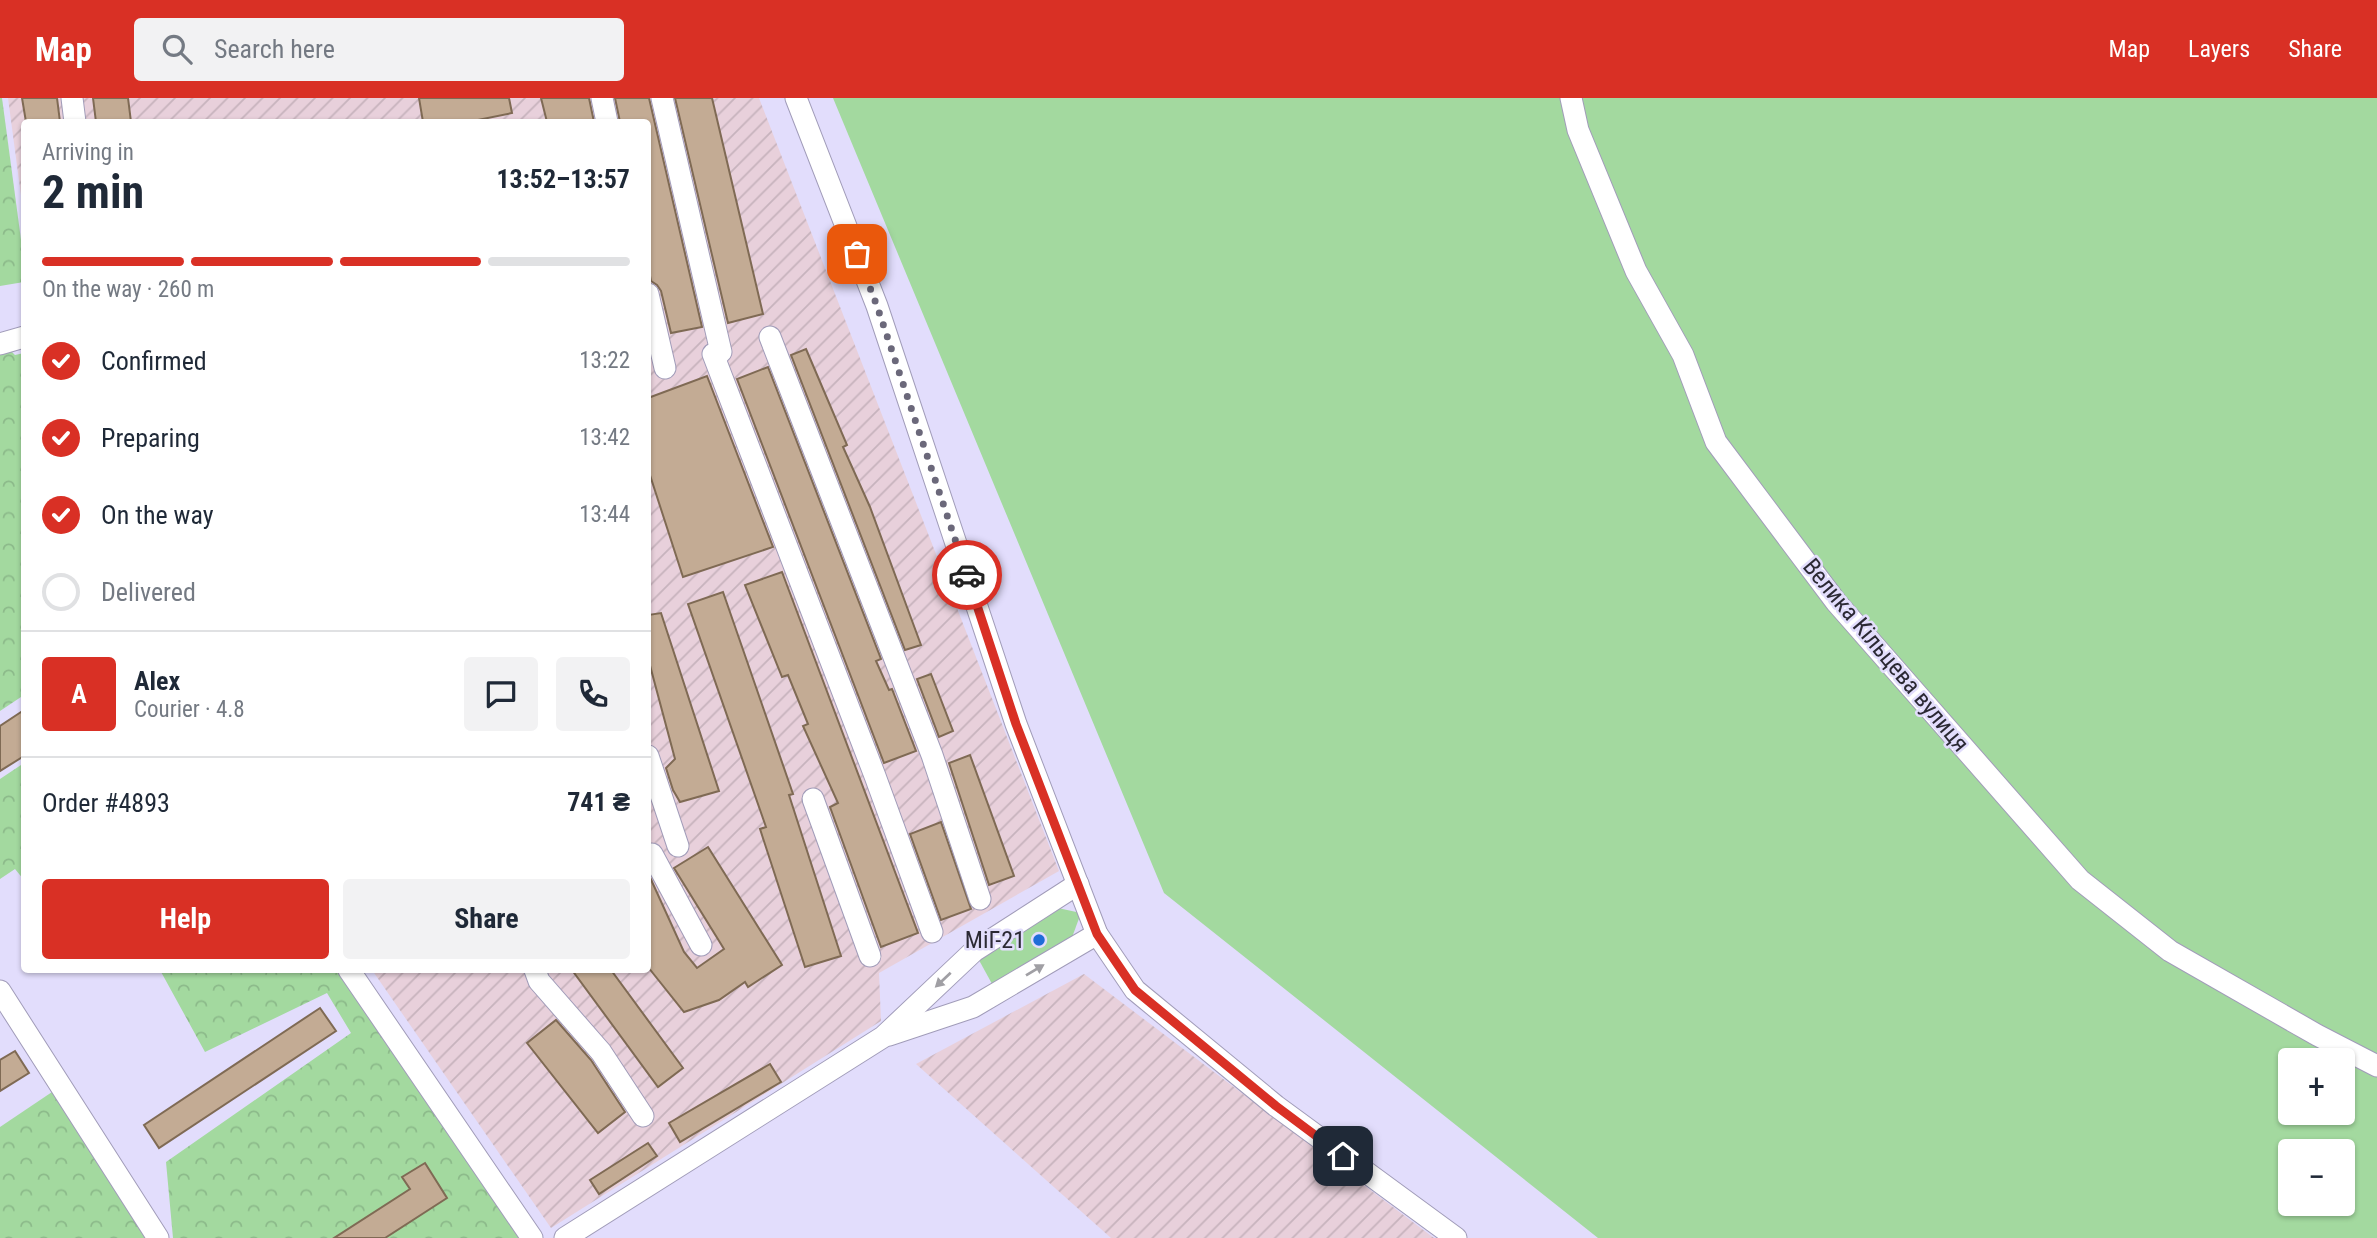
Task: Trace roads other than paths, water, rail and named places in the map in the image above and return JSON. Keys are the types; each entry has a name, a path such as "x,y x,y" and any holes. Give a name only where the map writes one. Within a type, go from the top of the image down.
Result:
{"street":[{"path":"72,98 75,119"},
{"path":"602,98 606,119"},
{"path":"662,98 717,353 932,932"},
{"path":"796,98 877,306 1016,724 1097,934 1135,990 1276,1106 1456,1238"},
{"name":"Велика Кільцева вулиця","path":"1571,98 1578,130 1636,271 1683,355 1716,442 1836,602 2080,880 2170,951 2377,1066"},
{"path":"651,306 665,368"},
{"path":"770,337 932,755 980,899"},
{"path":"0,344 21,338"},
{"path":"651,765 678,846"},
{"path":"813,799 870,956"},
{"path":"652,854 701,945"},
{"path":"565,1238 883,1037 974,951 1078,884"},
{"path":"883,1037 973,1007 1097,934"},
{"path":"351,973 532,1238"},
{"path":"536,973 539,981 601,1052 643,1116"},
{"path":"4,1005 158,1238"}],"place":[{"name":"МіГ-21","path":"1039,940"}]}
